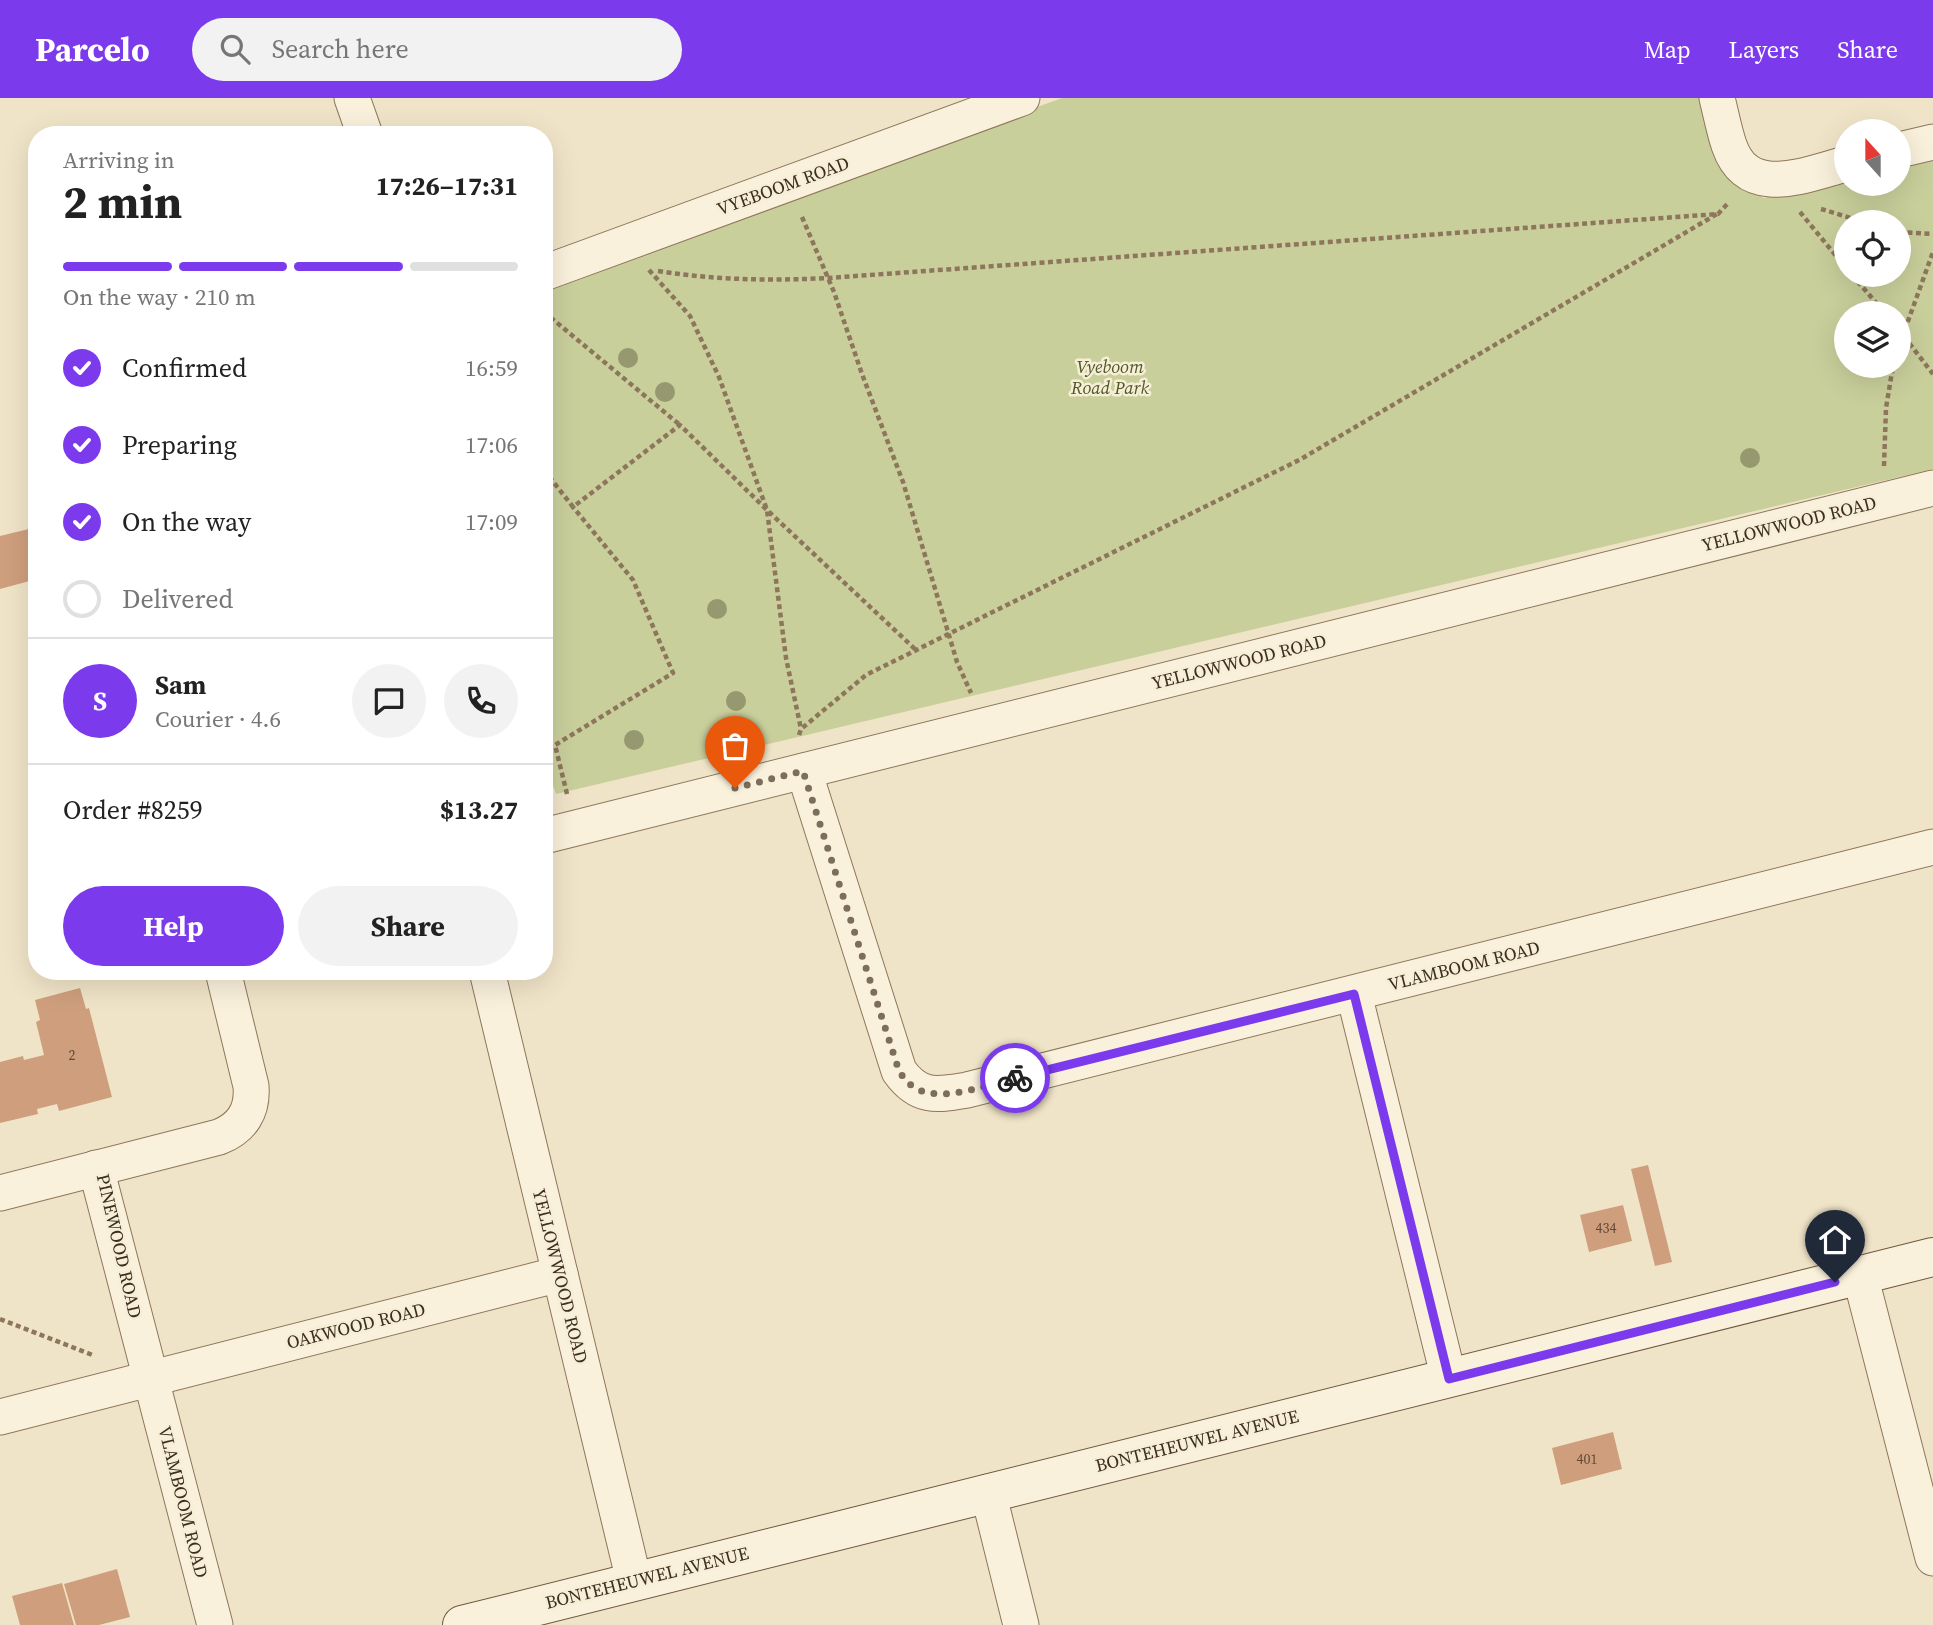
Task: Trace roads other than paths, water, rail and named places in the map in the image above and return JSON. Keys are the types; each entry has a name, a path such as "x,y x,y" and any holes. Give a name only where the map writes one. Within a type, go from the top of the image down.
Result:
{"street":[{"path":"352,98 362,126"},
{"name":"VYEBOOM ROAD","path":"553,270 1022,98"},
{"path":"1717,98 1729,146 1743,167 1769,177 1834,166"},
{"path":"1911,147 1933,142"},
{"name":"YELLOWWOOD ROAD","path":"560,832 1933,488"},
{"name":"VLAMBOOM ROAD","path":"796,773 899,1071 916,1089 937,1095 967,1090 1354,994 1933,847"},
{"name":"PINEWOOD ROAD","path":"151,1378 96,1168 219,1137 237,1128 244,1120 250,1109 251,1086 225,980"},
{"name":"YELLOWWOOD ROAD","path":"489,980 634,1581"},
{"path":"1354,994 1449,1379"},
{"path":"0,1193 96,1168"},
{"name":"BONTEHEUWEL AVENUE","path":"462,1625 1933,1256"},
{"name":"OAKWOOD ROAD","path":"0,1417 560,1274"},
{"path":"1860,1275 1933,1558"},
{"name":"VLAMBOOM ROAD","path":"151,1378 215,1625"},
{"path":"988,1492 1021,1625"}],"park label":[{"name":"Vyeboom Road Park","path":"1110,377"}]}
